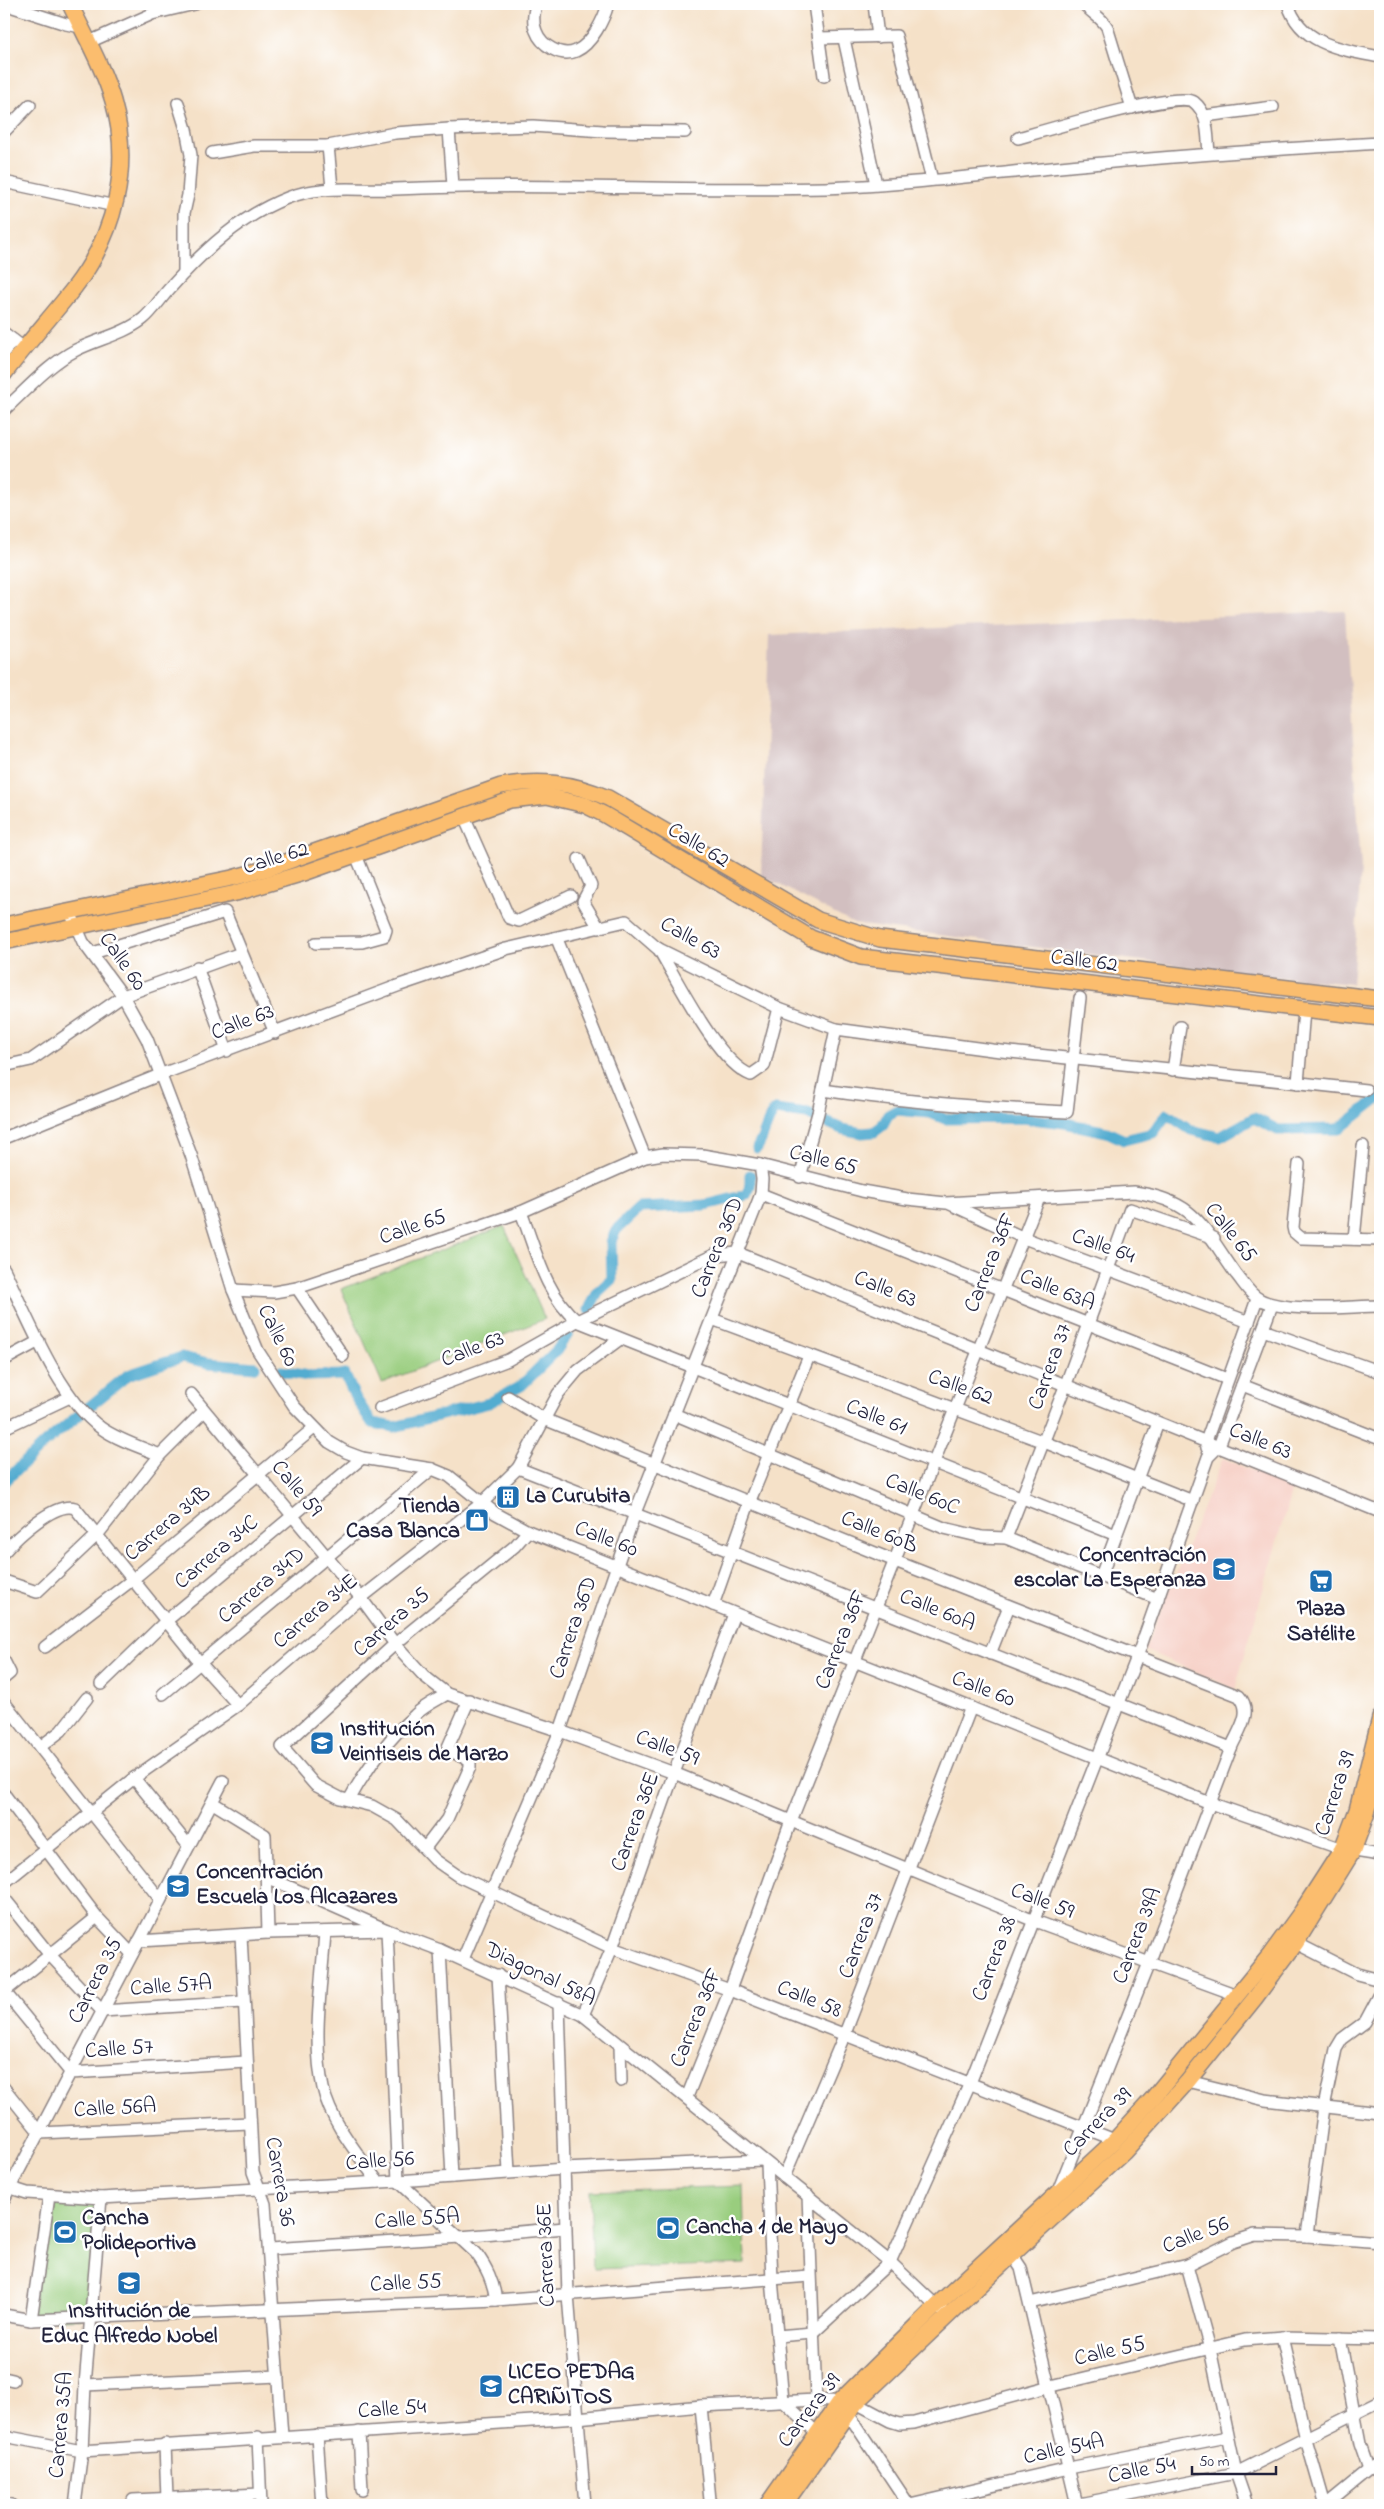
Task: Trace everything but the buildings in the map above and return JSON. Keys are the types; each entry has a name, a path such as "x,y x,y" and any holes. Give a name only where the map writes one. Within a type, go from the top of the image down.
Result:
{"main road":[{"path":"4,374 13,340 74,287 87,268 107,232 120,183 119,128 103,74 70,4"},
{"name":"Calle 62","path":"4,925 199,886 260,871 502,786 550,781 588,789 608,798 818,920 847,930 890,940 1380,999"},
{"name":"Calle 62","path":"4,942 236,893 356,855 510,800 547,796 585,805 811,938 861,957 1380,1018"},
{"name":"Carrera 39","path":"1008,2249 1057,2192 1115,2140 1153,2098 1302,1911 1347,1850 1380,1718"},
{"name":"Carrera 39","path":"767,2505 817,2434 848,2406 941,2311 1008,2249 1124,2152 1188,2081 1255,1998 1296,1943 1368,1814 1380,1765"},
{"name":"Carrera 39","path":"784,2505 848,2406"}],"street":[{"path":"4,4 81,27"},
{"path":"89,42 149,9 195,4"},
{"path":"536,4 533,22 536,32 548,46 566,53 575,52 584,46 606,13 608,4"},
{"path":"814,4 824,76"},
{"path":"874,4 878,37"},
{"path":"1084,4 1107,27 1132,108"},
{"path":"1298,4 1289,9 1301,28 1318,40 1346,52 1380,56"},
{"path":"819,38 844,39 896,36 932,180"},
{"path":"844,39 876,184"},
{"path":"1018,138 1132,108 1186,98 1194,102 1205,116 1209,152"},
{"path":"178,103 191,155 188,195 184,213 184,273"},
{"path":"4,132 30,105"},
{"path":"1205,116 1272,107"},
{"path":"212,153 254,146 328,146 394,133 449,129 533,126 603,131 685,132"},
{"path":"449,129 453,186"},
{"path":"4,410 60,359 80,348 124,330 143,319 184,273 231,228 266,207 288,197 332,188 371,190 453,186 749,190 932,180 1209,152 1380,143"},
{"path":"328,146 332,188"},
{"path":"4,182 115,206"},
{"path":"4,352 13,340"},
{"path":"464,817 509,918 519,921 571,896"},
{"path":"316,943 362,942 382,938 386,930 356,855"},
{"path":"579,859 591,886 583,901 599,928"},
{"name":"Calle 60","path":"70,912 75,928 123,996 147,1039 162,1074 191,1155 233,1290 258,1352 275,1380 314,1428 334,1446 362,1458 432,1469 449,1476 510,1523 528,1531 1210,1803 1347,1850 1380,1854"},
{"path":"93,953 225,912 275,1033"},
{"name":"Calle 63","path":"4,1138 162,1074 400,985 506,949 556,939 626,921 657,948 779,1008 836,1029 1072,1059 1366,1090"},
{"path":"556,939 644,1157"},
{"path":"657,948 721,1051 743,1072 751,1075 764,1066 779,1008"},
{"path":"4,1066 37,1056 123,996 197,967 241,953"},
{"path":"197,967 227,1051"},
{"path":"823,1090 890,1100 962,1107 1067,1112 1080,998"},
{"path":"1298,1083 1304,1010"},
{"path":"1173,1070 1180,1027"},
{"path":"800,1177 823,1090 836,1029"},
{"path":"1354,1239 1364,1146"},
{"name":"Calle 65","path":"233,1290 274,1292 297,1288 521,1212 644,1157 662,1154 695,1154 760,1165 800,1177 907,1199 946,1203 1134,1192 1159,1196 1180,1204 1199,1220 1257,1299"},
{"path":"1299,1164 1294,1232 1301,1238 1380,1240"},
{"name":"Carrera 36D","path":"462,1959 560,1731 635,1513 761,1194 762,1179 760,1165"},
{"name":"Calle 63A","path":"761,1194 1228,1379"},
{"name":"Carrera 36F","path":"687,2098 730,1990 791,1822 979,1350 1001,1290 1024,1238 1038,1198"},
{"name":"Calle 64","path":"946,1203 1024,1238 1249,1322"},
{"name":"Carrera 37","path":"1006,1538 1066,1384 1130,1209 1214,1238"},
{"path":"521,1212 552,1293 563,1309 577,1321 620,1339"},
{"name":"Calle 63","path":"380,1408 508,1360 577,1321 714,1255 738,1253 1380,1512"},
{"path":"4,1268 39,1341 70,1397 82,1412 101,1428 129,1443 160,1455"},
{"path":"297,1288 343,1356"},
{"path":"1257,1299 1272,1305 1291,1307 1380,1306"},
{"name":"Carrera 38","path":"813,2333 890,2262 970,2083 1158,1599 1208,1457 1206,1441 1257,1299"},
{"name":"Carrera 38","path":"1208,1457 1219,1446 1272,1305"},
{"name":"Calle 62","path":"712,1319 1044,1442 1193,1501"},
{"path":"1263,1330 1380,1372"},
{"name":"Calle 61","path":"620,1339 790,1404 1116,1535"},
{"name":"Carrera 34E","path":"4,1883 134,1778 238,1705 361,1598 482,1503 518,1468 558,1394 578,1370 620,1339"},
{"path":"4,1360 39,1341"},
{"path":"713,1605 749,1503 809,1356"},
{"path":"1242,1385 1380,1439"},
{"name":"Calle 59","path":"191,1394 361,1598 395,1644 424,1676 447,1694 560,1731 674,1773 1032,1920 1236,1995"},
{"path":"4,1428 70,1397"},
{"name":"Calle 60B","path":"508,1397 544,1419 749,1503 1239,1696"},
{"path":"4,1581 37,1592 98,1534 160,1455 204,1411"},
{"name":"Calle 60C","path":"674,1414 944,1528 964,1534 1006,1538 1158,1599"},
{"path":"1101,1576 1158,1423"},
{"name":"Carrera 34B","path":"45,1646 132,1580 314,1428"},
{"name":"Carrera 34C","path":"101,1684 166,1620 362,1458"},
{"name":"Calle 60A","path":"518,1468 1230,1748"},
{"name":"Carrera 34D","path":"163,1694 328,1558 432,1469"},
{"path":"4,1552 36,1522 70,1506 75,1508 98,1534 132,1580 201,1664 238,1705"},
{"name":"Carrera 35","path":"282,1747 395,1644 515,1546 528,1531"},
{"path":"990,1654 1009,1606"},
{"name":"Carrera 36E","path":"583,2015 612,1948 674,1773 734,1614"},
{"path":"4,1661 7,1676"},
{"path":"350,1800 362,1777 392,1739 416,1714 447,1694"},
{"name":"Carrera 39A","path":"1057,2192 1149,1963 1230,1748 1245,1716 1244,1702 1239,1696"},
{"path":"40,1747 61,1731 87,1698"},
{"path":"425,1848 447,1819 470,1767 470,1761 449,1750 448,1746 469,1700"},
{"path":"4,1702 160,1899"},
{"name":"Carrera 37","path":"784,2177 844,2036 971,1707"},
{"name":"Calle 58","path":"282,1747 315,1785 350,1800 372,1806 397,1820 435,1860 458,1876 492,1890 612,1948 730,1990 1115,2140"},
{"path":"134,1778 188,1845"},
{"name":"Carrera 35","path":"4,2199 7,2185 40,2133 188,1845 213,1803 223,1781"},
{"path":"4,1794 97,1917 132,1954"},
{"path":"213,1803 265,1835 268,1933"},
{"name":"Diagonal 58A","path":"267,1878 387,1930 462,1959 583,2015 890,2262 941,2311"},
{"name":"Calle 57A","path":"4,1898 50,1954 102,2011 243,2002"},
{"path":"4,1991 97,1917"},
{"path":"139,1941 268,1933 387,1930 398,2181 460,2237 486,2267 493,2283 496,2300"},
{"path":"325,1932 319,2049 323,2088 336,2120 378,2182"},
{"name":"Carrera 36","path":"241,1935 246,2062 254,2172 265,2204 270,2248 282,2436"},
{"path":"1296,1943 1356,1974 1380,1980"},
{"path":"440,1950 452,2177"},
{"path":"498,1975 509,2172"},
{"name":"Calle 57","path":"4,1991 71,2073 246,2062"},
{"path":"1307,2236 1324,2107 1336,2049 1342,2039 1365,2022 1380,1994"},
{"name":"Carrera 36E","path":"559,2003 568,2295 584,2505"},
{"path":"620,2046 621,2081"},
{"path":"1188,2081 1265,2100 1380,2113"},
{"path":"4,2088 40,2133"},
{"name":"Calle 56A","path":"40,2133 250,2123"},
{"path":"765,2162 772,2279 783,2401 817,2434"},
{"name":"Calle 56","path":"7,2185 49,2196 101,2198 398,2181 564,2169 765,2162"},
{"path":"808,2195 816,2400"},
{"path":"31,2320 49,2196"},
{"name":"Carrera 35A","path":"75,2505 82,2451 85,2386 101,2198"},
{"name":"Calle 55A","path":"270,2248 460,2237 565,2228"},
{"name":"Calle 56","path":"1030,2303 1187,2265 1233,2242 1255,2235 1307,2236 1380,2242"},
{"path":"1008,2249 1021,2268 1050,2386 1076,2505"},
{"path":"1187,2265 1210,2349 1227,2437 1236,2473 1247,2505"},
{"name":"Calle 55","path":"4,2315 31,2320 274,2311 496,2300 810,2276"},
{"path":"777,2336 813,2333"},
{"path":"1282,2337 1306,2439 1326,2505 1376,2467 1354,2413 1340,2338"},
{"name":"Calle 55","path":"848,2406 900,2424 914,2423 1050,2386 1245,2340 1282,2337 1380,2339"},
{"path":"85,2386 278,2376"},
{"name":"Calle 54","path":"4,2436 82,2451 282,2436 577,2418 701,2406 783,2401 816,2400 848,2406"},
{"name":"Calle 54","path":"1076,2505 1236,2473 1354,2413 1380,2402"},
{"path":"701,2406 710,2500"},
{"path":"848,2406 909,2505"},
{"path":"359,2432 362,2490"},
{"path":"317,2434 322,2505"},
{"name":"Calle 54A","path":"909,2505 1069,2468 1227,2437"},
{"path":"133,2503 167,2498 183,2502 260,2500 258,2438"},
{"path":"164,2444 167,2498"},
{"path":"4,2504 11,2505"}],"shaded area":[{"path":"1345,611 1361,868 1352,984 1230,972 854,924 761,875 769,635"},
{"name":"Concentración escolar La Esperanza","path":"1223,1458 1292,1488 1235,1689 1145,1650"}],"green space":[{"path":"504,1226 545,1319 382,1383 341,1289"},
{"name":"Cancha 1 de Mayo","path":"743,2186 745,2264 593,2269 590,2191"},
{"path":"49,2196 101,2198 92,2318 31,2320"}],"waterway":[{"path":"757,1148 775,1110 808,1114 842,1129 862,1133 874,1132 882,1126 888,1115 897,1110 930,1113 945,1119 1023,1118 1065,1123 1107,1132 1124,1140 1153,1133 1167,1114 1191,1130 1220,1137 1254,1118 1278,1130 1339,1129 1380,1097"},
{"path":"589,1309 598,1292 612,1279 611,1242 616,1230 639,1208 706,1205 746,1195 750,1187 750,1175"},
{"path":"281,1371 308,1376 345,1375 355,1397 372,1423 394,1427 489,1403 521,1386 557,1350 568,1333"},
{"path":"4,1482 46,1442 128,1375 182,1357 208,1363 255,1367"}],"place":[{"name":"La Curubita","path":"508,1497"},
{"name":"Tienda Casa Blanca","path":"477,1520"},
{"name":"Concentración escolar La Esperanza","path":"1224,1569"},
{"name":"Plaza Satélite","path":"1321,1581"},
{"name":"Institución Veintiseis de Marzo","path":"322,1743"},
{"name":"Concentración Escuela Los Alcazares","path":"178,1886"},
{"name":"Cancha 1 de Mayo","path":"668,2228"},
{"name":"Cancha Polideportiva","path":"65,2232"},
{"name":"Institución de Educ Alfredo Nobel","path":"129,2283"},
{"name":"LICEO PEDAG CARIÑITOS","path":"491,2386"}]}
